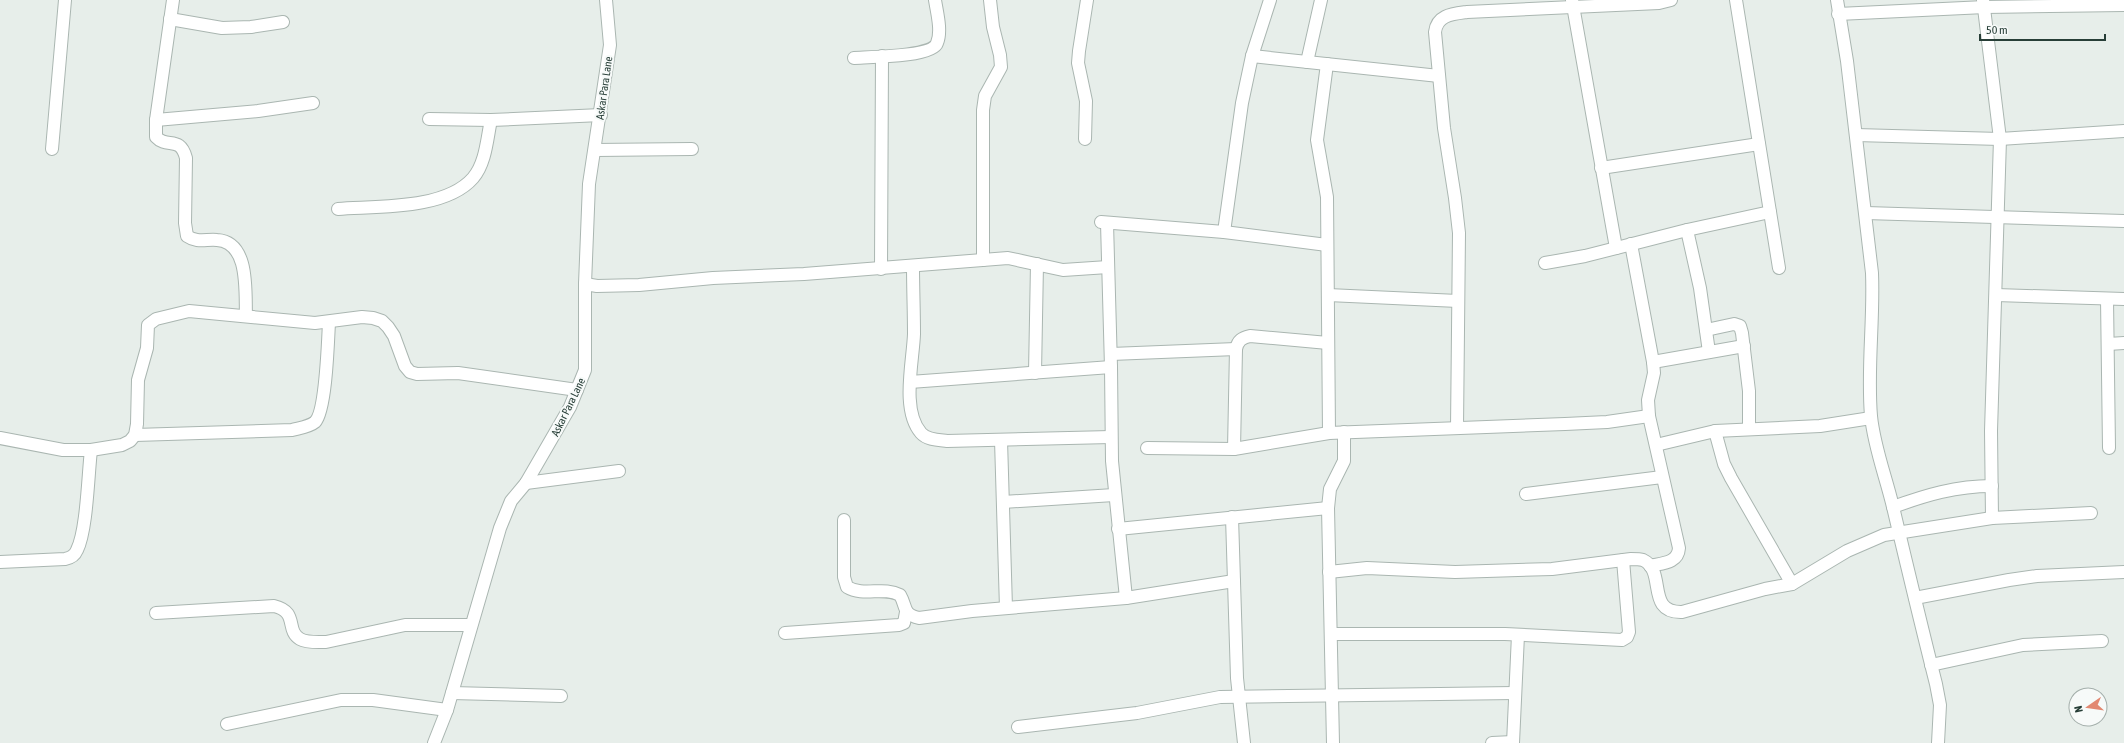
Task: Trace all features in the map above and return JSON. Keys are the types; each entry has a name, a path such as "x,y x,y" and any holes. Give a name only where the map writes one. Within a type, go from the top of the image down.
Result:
{"street":[{"path":"52,149 65,0"},
{"path":"172,0 156,120 156,137 160,141 179,144 184,150 186,158 185,223 187,236 193,240 227,242 233,247 239,257 243,273 246,316"},
{"name":"Askar Para Lane","path":"434,743 447,710 470,625 500,528 512,501 526,483 570,407 585,370 585,284 589,184 610,45 606,0"},
{"path":"854,58 920,53 935,48 938,43 939,32 935,0"},
{"path":"983,260 983,110 985,96 1001,67 993,27 990,0"},
{"path":"1085,139 1086,101 1078,63 1078,51 1087,0"},
{"path":"1224,232 1242,103 1252,56 1270,0"},
{"path":"1307,62 1320,0"},
{"path":"1736,0 1779,268"},
{"path":"1837,0 1838,14 1847,61 1866,213 1874,307 1868,383 1871,418 1877,451 1893,507 1940,705 1938,743"},
{"path":"1457,428 1459,234 1439,76 1435,32 1436,26 1445,16 1467,12 1573,4 1663,1"},
{"path":"1838,14 1984,3 2124,5"},
{"path":"1984,3 2000,139 1991,431 1992,518"},
{"path":"1573,4 1616,248"},
{"path":"170,19 222,28 251,27 283,22"},
{"path":"881,269 882,56"},
{"path":"1252,56 1439,76"},
{"path":"1327,64 1317,140 1327,186 1329,433"},
{"path":"156,120 258,112 312,103"},
{"path":"429,119 491,120 600,115"},
{"path":"338,209 418,203 437,199 456,191 473,178 484,157 491,120"},
{"path":"1856,135 2000,139 2124,131"},
{"path":"1601,168 1759,144"},
{"path":"595,150 692,149"},
{"path":"1545,263 1770,212"},
{"path":"1866,213 2124,221"},
{"path":"1126,598 1114,495 1111,437 1111,354 1108,267 1104,223 1224,232 1328,245"},
{"path":"1687,230 1700,288 1709,352"},
{"path":"1630,244 1653,362 1653,379 1648,400 1649,416 1679,548 1678,555 1675,559 1650,566"},
{"path":"585,284 597,286 639,285 713,278 881,269 1008,258 1063,270 1108,267"},
{"path":"1035,373 1036,264"},
{"path":"913,266 914,336 910,382 914,419 922,434 931,439 948,441 1111,437"},
{"path":"1328,295 1458,301"},
{"path":"1996,295 2124,299"},
{"path":"2107,299 2109,448"},
{"path":"0,438 62,450 90,450 130,441 135,435 137,424 138,380 147,348 148,325 156,319 170,314 189,311 315,323 362,317 382,321 394,336 404,366 410,372 417,374 458,373 577,390"},
{"path":"135,435 292,430 305,427 315,422 320,414 323,400 329,322"},
{"path":"1706,330 1734,324 1740,326 1744,346 1749,391 1749,428"},
{"path":"1234,449 1236,349 1238,342 1242,338 1250,336 1328,342"},
{"path":"2108,344 2124,344"},
{"path":"1653,362 1744,346"},
{"path":"1111,354 1236,349"},
{"path":"910,382 1111,367"},
{"path":"1147,448 1234,449 1329,433 1607,422 1649,416"},
{"path":"1656,445 1715,431 1749,428 1820,426 1871,418"},
{"path":"1715,431 1724,464 1731,478 1792,584"},
{"path":"1333,743 1328,508 1330,489 1344,461 1344,432"},
{"path":"1001,440 1006,608"},
{"path":"0,562 58,560 72,557 77,551 82,528 90,450"},
{"path":"526,483 619,471"},
{"path":"1526,494 1662,476"},
{"path":"1893,507 1927,494 1973,486 1992,486"},
{"path":"1003,502 1114,495"},
{"path":"1118,529 1328,508"},
{"path":"1329,572 1367,568 1455,572 1552,569 1623,560 1643,560 1650,566 1663,607 1671,612 1682,612 1765,589 1792,584 1859,545 1898,532 1992,518 2091,513"},
{"path":"1232,517 1238,697 1244,743"},
{"path":"785,633 899,625 904,623 906,612 900,595 894,592 855,592 847,587 844,577 844,520"},
{"path":"1331,634 1518,635 1613,640 1627,637 1629,632 1623,560"},
{"path":"1915,598 2023,578 2124,572"},
{"path":"906,612 911,616 919,618 1006,608 1126,598 1234,581"},
{"path":"156,613 274,606 284,608 289,615 294,632 300,639 311,642 326,642 418,624 470,625"},
{"path":"1492,743 1513,742 1518,635"},
{"path":"1931,665 2023,646 2102,641"},
{"path":"452,693 561,696"},
{"path":"1018,727 1137,713 1208,698 1332,694 1515,693"},
{"path":"227,724 341,700 373,700 447,710"}]}
